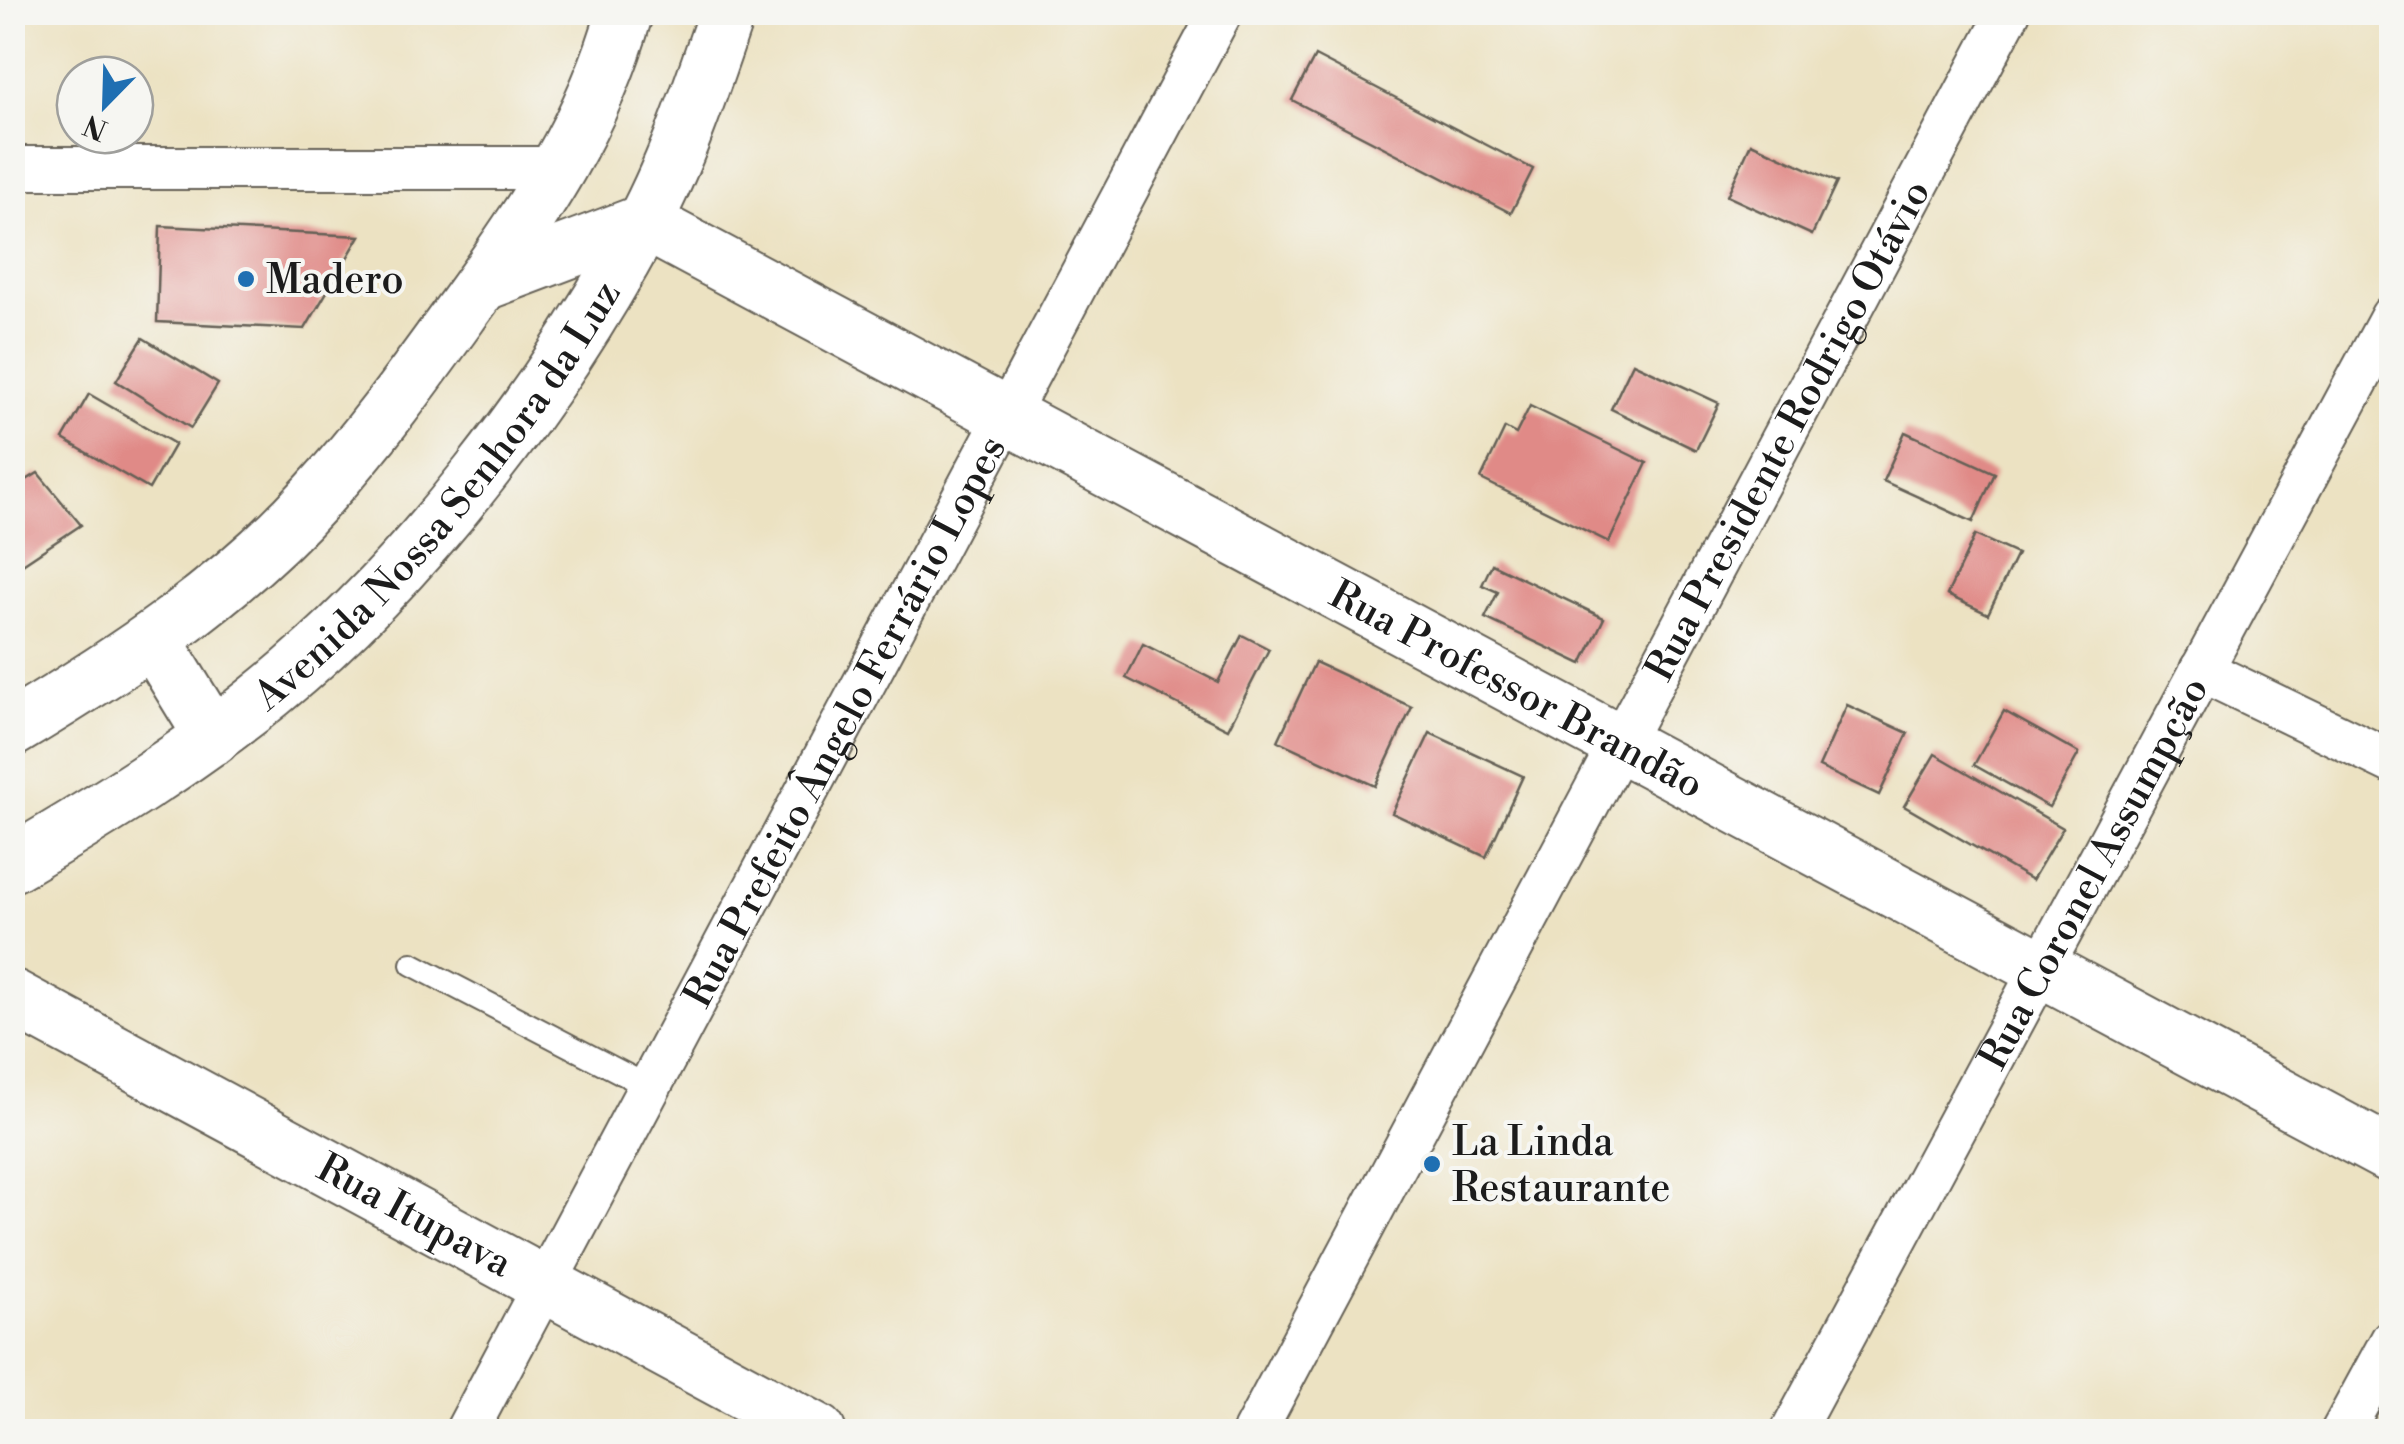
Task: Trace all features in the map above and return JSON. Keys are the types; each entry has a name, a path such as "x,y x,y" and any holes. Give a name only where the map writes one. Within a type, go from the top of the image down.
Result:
{"main road":[{"name":"Avenida Nossa Senhora da Luz","path":"12,729 153,639 224,583 316,498 408,387 560,168 596,96 625,12"},
{"name":"Avenida Nossa Senhora da Luz","path":"12,864 213,737 316,653 388,580 447,511 557,364 644,222 727,12"},
{"path":"483,283 644,222"},
{"name":"Rua Professor Brandão","path":"644,222 2392,1156"},
{"path":"153,639 213,737"},
{"name":"Rua Itupava","path":"12,997 818,1432"}],"street":[{"name":"Rua Prefeito Ângelo Ferrário Lopes","path":"466,1432 1221,12"},
{"name":"Rua Presidente Rodrigo Otávio","path":"1254,1432 2009,12"},
{"path":"12,168 560,168"},
{"name":"Rua Coronel Assumpção","path":"1792,1432 2392,316"},
{"path":"2202,670 2392,762"},
{"path":"2342,1432 2392,1340"}],"lane":[{"path":"412,964 649,1087"}],"building":[{"path":"1315,56 1533,169 1511,213 1292,100"},
{"path":"1751,143 1837,182 1812,235 1727,196"},
{"name":"Madero","path":"160,226 360,236 305,329 157,322"},
{"path":"143,338 218,384 191,428 116,381"},
{"path":"1633,363 1719,403 1696,450 1611,409"},
{"path":"89,394 175,444 149,489 63,439"},
{"path":"1530,406 1647,463 1609,542 1481,479 1505,428 1516,434"},
{"path":"1905,432 1995,473 1973,522 1883,481"},
{"path":"38,473 81,525 18,567 12,558 12,489"},
{"path":"1975,535 2017,554 1988,614 1947,595"},
{"path":"1492,564 1604,618 1582,664 1485,618 1498,592 1482,585"},
{"path":"1242,635 1269,649 1228,729 1126,678 1143,644 1218,682"},
{"path":"1315,662 1412,707 1375,786 1278,741"},
{"path":"1847,705 1908,733 1879,795 1819,767"},
{"path":"2004,711 2079,753 2049,807 1974,765"},
{"path":"1430,733 1523,776 1486,857 1392,813"},
{"path":"1935,754 2063,828 2032,880 1904,806"}],"place":[{"name":"Madero","path":"246,279"},
{"name":"La Linda Restaurante","path":"1432,1164"}]}
